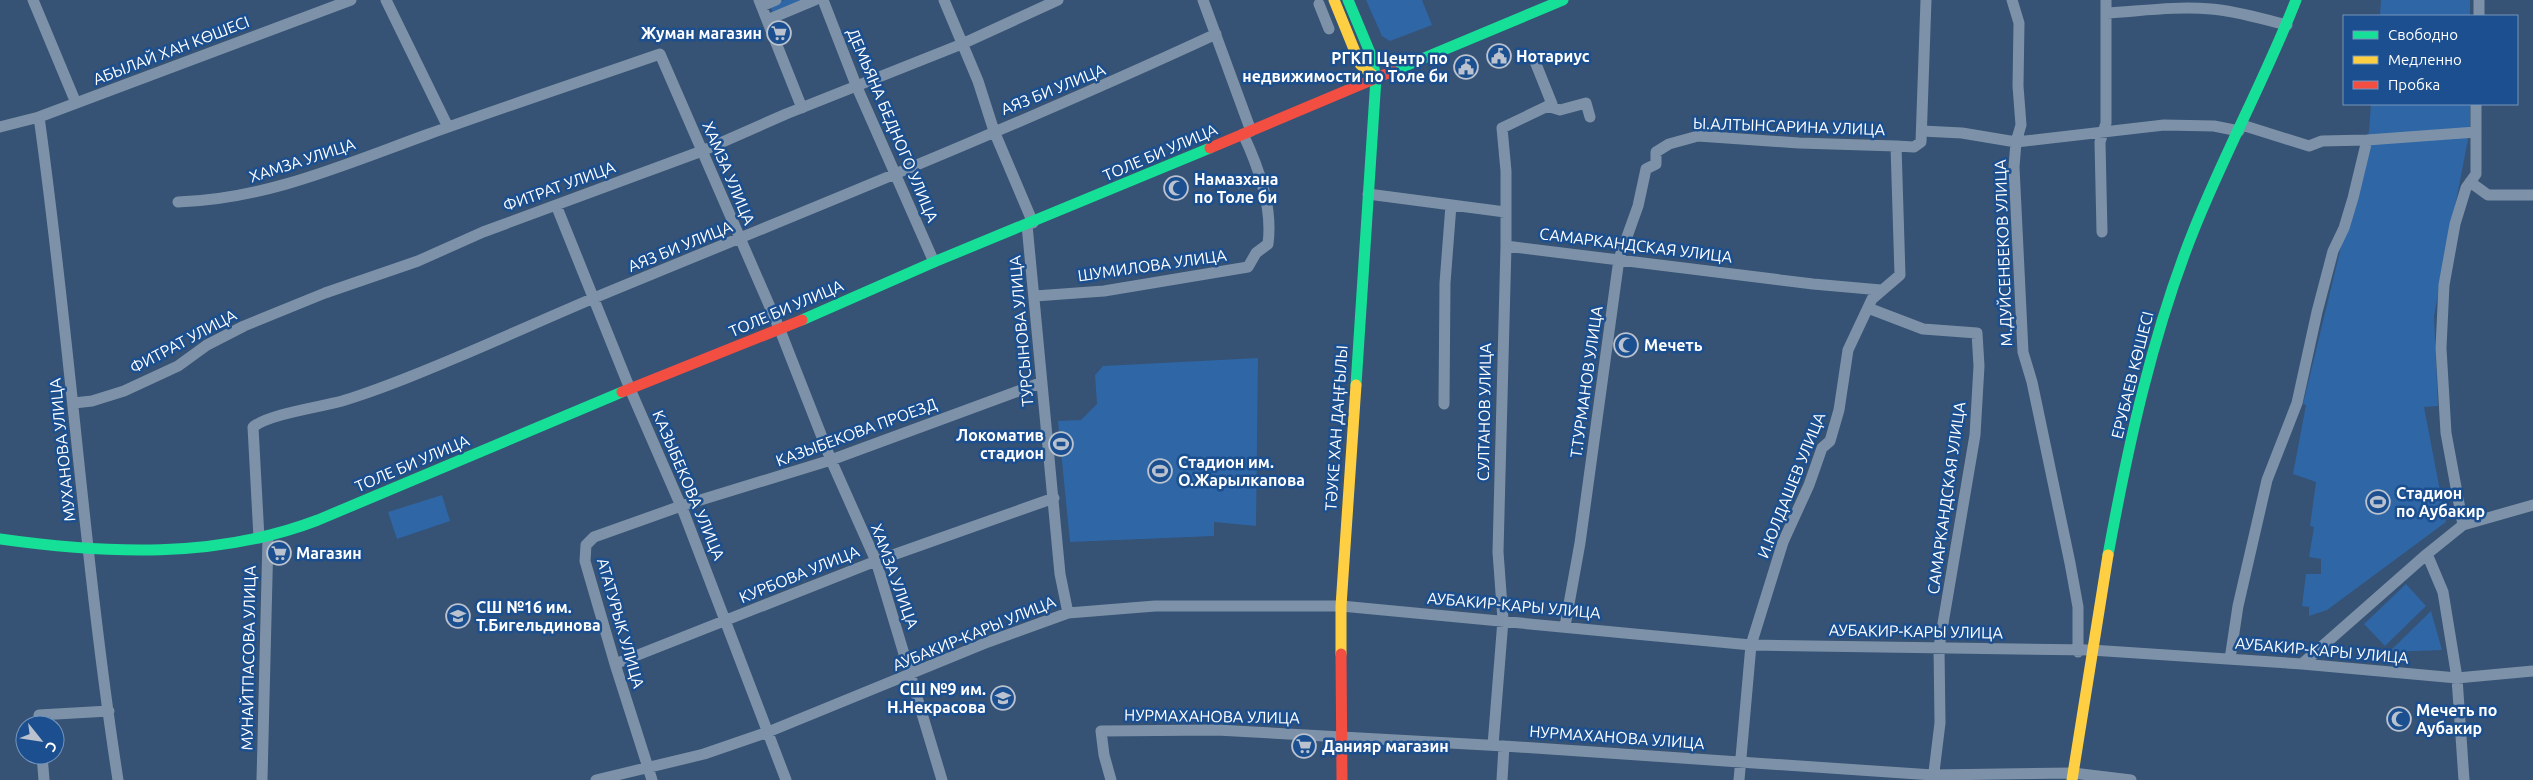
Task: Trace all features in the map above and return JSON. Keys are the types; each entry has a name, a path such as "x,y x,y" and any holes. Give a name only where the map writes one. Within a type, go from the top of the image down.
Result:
{"street":[{"path":"33,0 76,103"},
{"name":"АБЫЛАЙ ХАН КӨШЕСІ","path":"0,127 39,117 351,0"},
{"path":"386,0 448,127"},
{"path":"776,0 760,3 802,108"},
{"path":"767,20 815,0"},
{"name":"ДЕМЬЯНА БЕДНОГО УЛИЦА","path":"824,0 856,86 934,262"},
{"name":"ТУРСЫНОВА УЛИЦА","path":"944,0 978,81 994,131 1030,224 1040,383 1054,498 1060,574 1068,613"},
{"name":"ФИТРАТ УЛИЦА","path":"74,403 92,401 124,391 178,366 207,345 244,326 325,293 418,261 483,232 702,151 802,108 962,44 1058,0"},
{"name":"ШУМИЛОВА УЛИЦА","path":"1035,296 1104,291 1248,267 1256,253 1268,244 1270,228 1263,186 1216,34 1203,0"},
{"path":"1334,0 1360,64 1376,78"},
{"name":"ТӘУКЕ ХАН ДАҢҒЫЛЫ","path":"1342,780 1341,606 1376,78 1370,55 1348,0"},
{"name":"ТОЛЕ БИ УЛИЦА","path":"0,539 88,548 183,549 263,538 318,520 630,389 780,330 934,262 1030,224 1564,0"},
{"path":"1896,146 1914,147 1921,142 1926,0"},
{"name":"М.ДУЙСЕНБЕКОВ УЛИЦА","path":"2012,0 2019,23 2018,86 2021,125 2016,142 2015,197 2022,352 2032,382 2070,563 2078,607 2078,652"},
{"path":"2102,232 2100,142 2106,123 2106,0"},
{"name":"ЕРУБАЕВ КӨШЕСІ","path":"2072,777 2091,650 2133,438 2162,319 2203,208 2287,25 2296,0"},
{"path":"2479,0 2479,15"},
{"path":"1320,4 1329,29"},
{"path":"2106,14 2176,8 2211,9 2245,14 2287,25"},
{"name":"АЯЗ БИ УЛИЦА","path":"263,538 253,427 262,420 345,400 457,357 592,299 895,175 994,131 1090,93 1216,34"},
{"name":"ХАМЗА УЛИЦА","path":"178,202 210,202 242,196 319,174 448,127 660,54 780,330 831,460 876,561 912,675 942,780"},
{"path":"1536,64 1552,104 1547,106"},
{"name":"СУЛТАНОВ УЛИЦА","path":"1502,780 1499,745 1503,620 1498,552 1506,246 1506,171 1502,128 1547,106 1560,110 1586,103 1590,117"},
{"path":"2463,525 2446,433 2441,348 2444,286 2455,224 2466,188 2476,174 2476,105"},
{"name":"МУХАНОВА УЛИЦА","path":"39,117 58,259 88,548 118,780"},
{"path":"1922,131 1962,133 2016,142 2164,125 2214,126 2240,128 2310,146 2322,141 2367,140 2476,132"},
{"name":"Ы.АЛТЫНСАРИНА УЛИЦА","path":"1656,152 1668,144 1698,136 1799,143 1896,146"},
{"path":"2230,660 2242,587 2267,480 2297,403 2317,312 2333,251 2350,205 2367,140"},
{"name":"И.ЮЛДАШЕВ УЛИЦА","path":"1739,780 1751,645 1783,542 1809,485 1822,448 1830,441 1839,410 1848,350 1872,299 1900,275 1896,146"},
{"name":"Т.ТУРМАНОВ УЛИЦА","path":"1565,626 1580,543 1619,259 1638,206 1646,169 1656,164 1656,152"},
{"path":"2470,182 2488,195 2533,195"},
{"path":"1368,194 1505,212"},
{"name":"КАЗЫБЕКОВА УЛИЦА","path":"556,205 592,299 682,506 727,620 786,780"},
{"path":"1444,404 1445,283 1451,205"},
{"name":"САМАРКАНДСКАЯ УЛИЦА","path":"1506,246 1814,284 1882,290"},
{"name":"САМАРКАНДСКАЯ УЛИЦА","path":"1868,308 1923,329 1977,333 1979,366 1974,435 1939,647 1940,723 1933,778"},
{"name":"КАЗЫБЕКОВА ПРОЕЗД","path":"682,506 831,460 1040,383"},
{"name":"КУРБОВА УЛИЦА","path":"615,664 876,561 1054,498"},
{"path":"2302,664 2427,554 2463,525 2533,505"},
{"name":"АТАТУРЫК УЛИЦА","path":"652,780 585,561 586,545 594,537 682,506"},
{"name":"МУНАЙТПАСОВА УЛИЦА","path":"262,780 263,538"},
{"path":"2427,554 2443,592 2457,678 2464,780"},
{"name":"АУБАКИР-КАРЫ УЛИЦА","path":"596,780 704,754 768,732 912,675 988,642 1068,613 1155,606 1341,606 1751,645 1939,647 2078,652 2091,650 2302,664 2457,678 2533,671"},
{"path":"39,715 109,711"},
{"name":"НУРМАХАНОВА УЛИЦА","path":"1111,780 1104,755 1101,731 1217,730 1499,745 1741,762 1844,774 1933,778 2072,777 2131,780"},
{"path":"43,765 44,780"}],"shaded area":[{"path":"784,0 804,0 773,13 770,6"},
{"path":"1366,0 1422,0 1432,25 1390,41 1382,36"},
{"path":"2381,0 2470,0 2470,15 2380,15"},
{"path":"2371,105 2470,105 2470,129 2434,316 2438,406 2424,407 2446,522 2327,610 2309,616 2309,607 2302,606 2306,574 2321,574 2321,559 2309,557 2314,527 2310,526 2316,482 2293,474 2306,405 2303,404 2369,131"},
{"name":"Стадион им. О.Жарылкапова","path":"1258,358 1256,526 1214,522 1214,536 1070,542 1058,421 1081,420 1097,404 1095,375 1103,366"},
{"path":"442,495 450,521 397,539 388,512"},
{"path":"2406,584 2426,606 2385,646 2364,624"},
{"path":"2431,611 2442,650 2389,652"}],"traffic: fast":[{"path":"1348,0 1371,55 1376,78 1356,385"},
{"path":"1393,71 1563,0"},
{"path":"2108,555 2143,391 2153,351 2178,271 2205,203 2296,0"},
{"path":"802,320 934,262 1210,148"},
{"path":"0,539 80,548 160,550 240,542 279,533 318,520 622,392"}],"traffic: slow":[{"path":"1334,0 1360,64 1376,78"},
{"path":"1341,654 1341,606 1356,385"},
{"path":"2072,780 2108,555"}],"traffic: jam":[{"path":"1210,148 1393,71"},
{"path":"622,392 802,320"},
{"path":"1341,654 1342,780"}],"place":[{"name":"Жуман магазин","path":"779,33"},
{"name":"Нотариус","path":"1499,56"},
{"name":"РГКП Центр по недвижимости по Толе би","path":"1466,67"},
{"name":"Намазхана по Толе би","path":"1176,188"},
{"name":"Мечеть","path":"1626,345"},
{"name":"Локоматив стадион","path":"1061,444"},
{"name":"Стадион им. О.Жарылкапова","path":"1160,471"},
{"name":"Стадион по Аубакир","path":"2378,502"},
{"name":"Магазин","path":"279,553"},
{"name":"СШ №16 им. Т.Бигельдинова","path":"458,616"},
{"name":"СШ №9 им. Н.Некрасова","path":"1003,698"},
{"name":"Мечеть по Аубакир","path":"2399,719"},
{"name":"Данияр магазин","path":"1304,746"}]}
